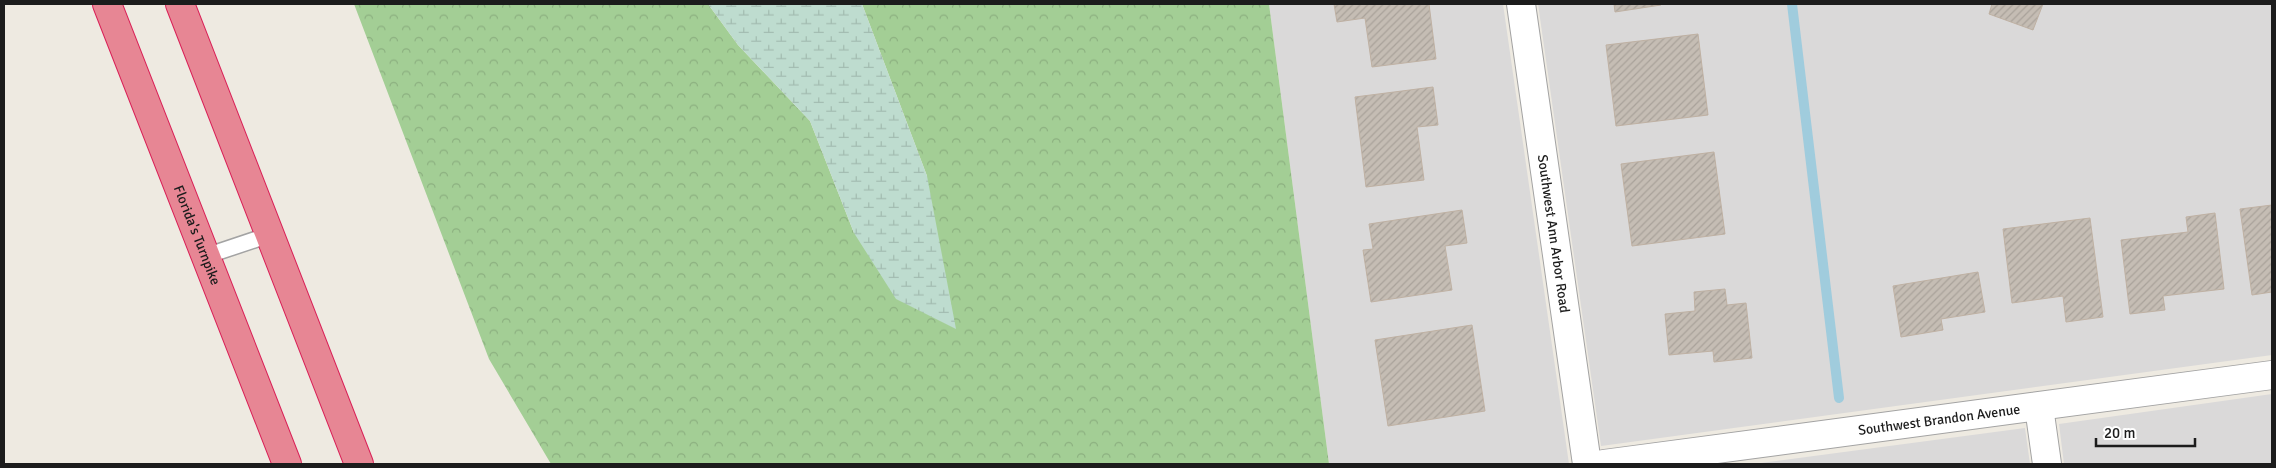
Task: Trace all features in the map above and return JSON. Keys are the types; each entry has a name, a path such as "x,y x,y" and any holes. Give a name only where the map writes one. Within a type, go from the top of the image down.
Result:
{"highway":[{"name":"Florida's Turnpike","path":"107,4 287,464"},
{"path":"180,4 358,464"}],"street":[{"name":"Southwest Ann Arbor Road","path":"1521,4 1586,464"},
{"name":"Southwest Brandon Avenue","path":"1604,464 2039,407 2272,374"},
{"path":"2039,407 2047,464"}],"lane":[{"path":"206,256 269,235"}],"shaded area":[{"path":"1269,4 1503,4 1569,464 1329,464"},
{"path":"1538,4 2272,4 2272,355 1601,446"},
{"path":"2272,394 2272,464 2064,464 2059,424"},
{"path":"2025,428 2030,464 1753,464"}],"green space":[{"path":"354,4 708,4 738,45 810,121 854,233 927,176 862,4 1269,4 1329,464 551,464 489,359"},
{"path":"708,4 862,4 927,176 956,329 896,299 854,233 810,121 738,45"}],"building":[{"path":"1334,4 1429,4 1436,59 1372,67 1365,18 1337,22"},
{"path":"1614,4 1661,4 1661,5 1615,12"},
{"path":"1992,4 2043,4 2033,30 1989,14"},
{"path":"1698,34 1708,115 1616,126 1606,45"},
{"path":"1433,87 1438,125 1417,127 1424,180 1366,187 1355,97"},
{"path":"1714,152 1725,234 1632,246 1621,164"},
{"path":"2272,205 2272,292 2252,295 2240,209"},
{"path":"1462,210 1467,243 1445,246 1452,290 1371,302 1363,250 1373,249 1369,224"},
{"path":"2215,213 2224,289 2163,296 2165,310 2130,314 2121,240 2188,232 2186,217"},
{"path":"2090,218 2103,317 2066,322 2063,296 2012,303 2003,229"},
{"path":"1978,272 1985,312 1941,319 1943,330 1901,337 1893,286"},
{"path":"1725,289 1727,305 1746,303 1752,358 1714,362 1713,351 1669,355 1665,314 1695,311 1694,292"},
{"path":"1472,325 1485,411 1388,426 1375,340"}],"waterway":[{"path":"1792,4 1839,398"}]}
